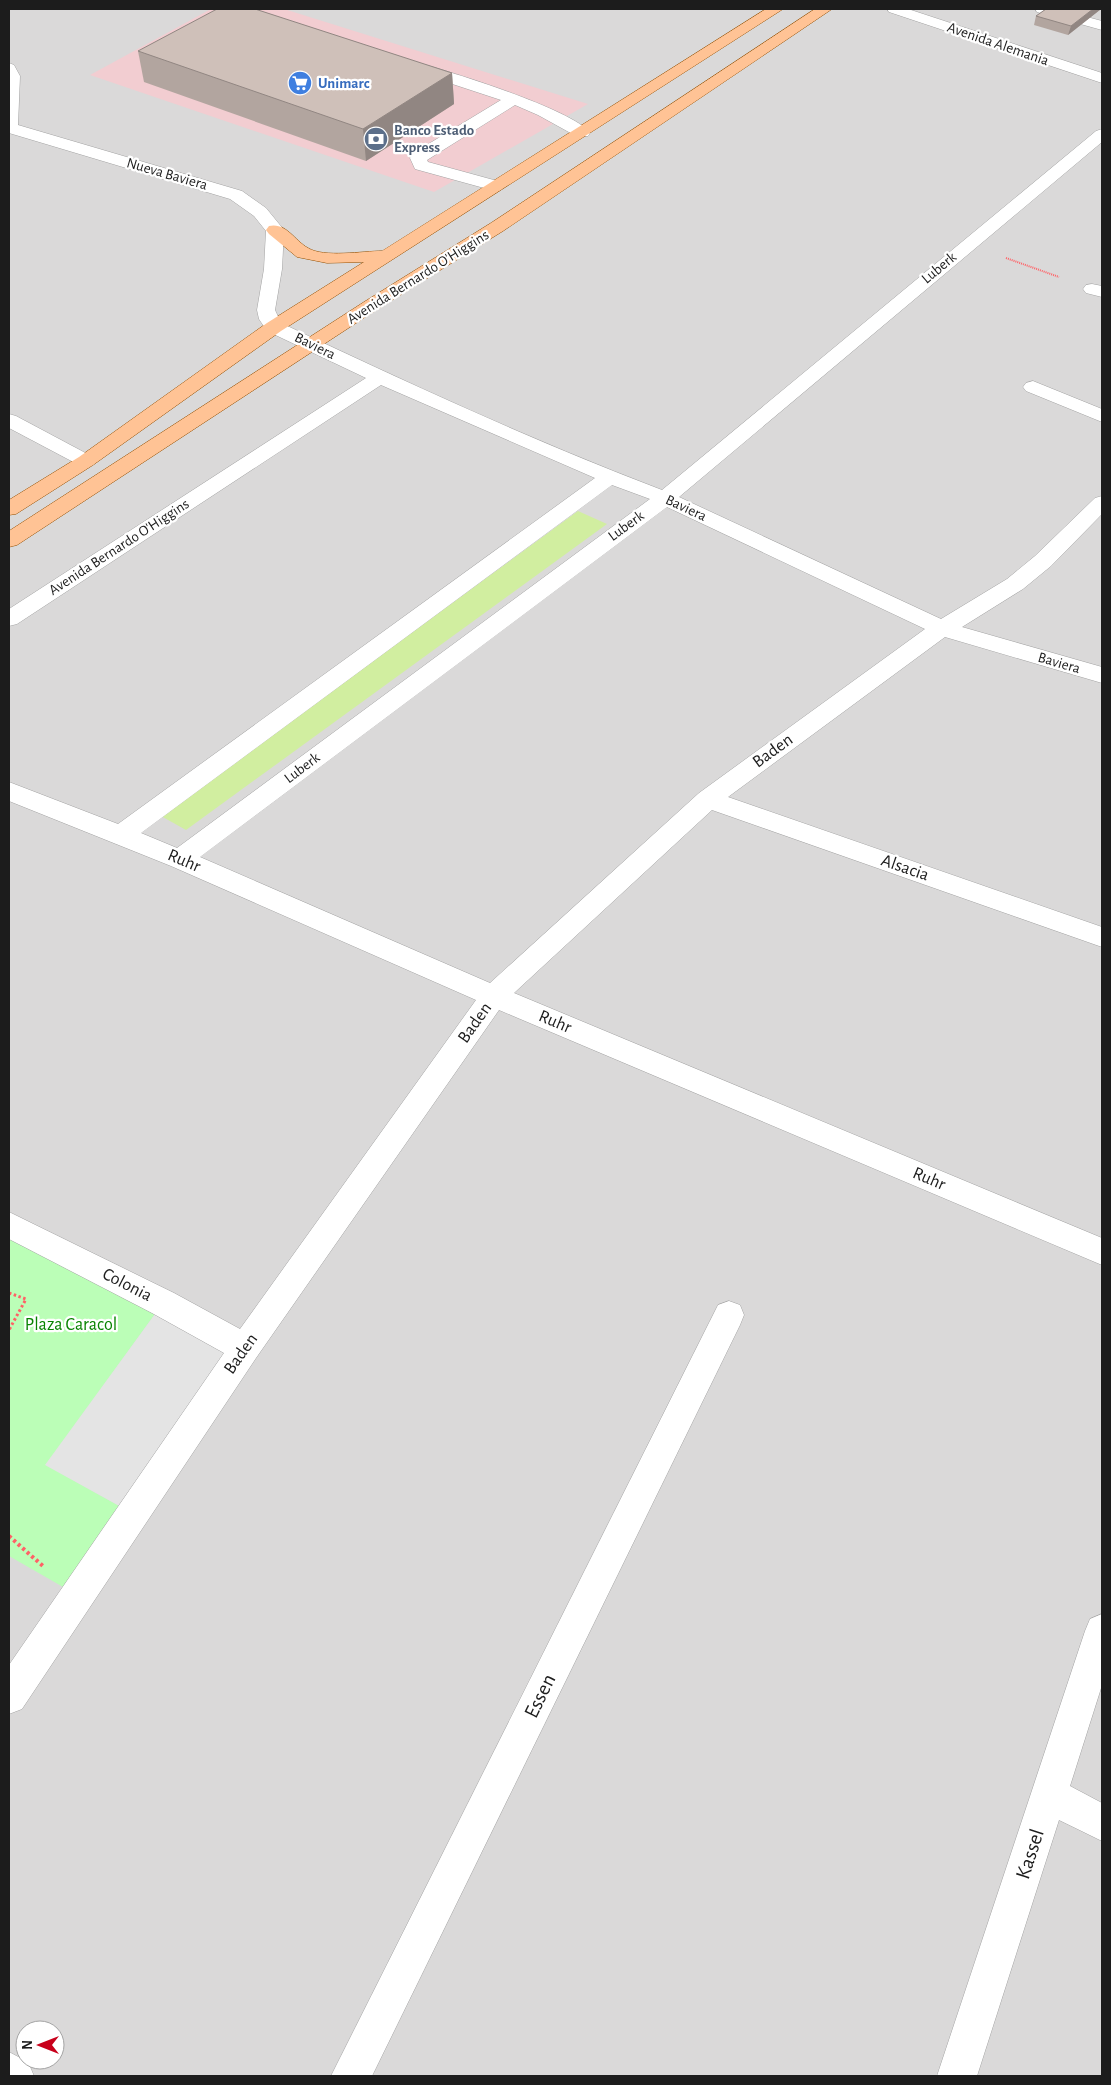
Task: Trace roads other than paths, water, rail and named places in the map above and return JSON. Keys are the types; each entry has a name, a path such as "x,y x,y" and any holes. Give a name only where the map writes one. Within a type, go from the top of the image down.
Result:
{"main road":[{"name":"Avenida Bernardo O'Higgins","path":"9,509 86,461 274,327 776,9"},
{"name":"Avenida Bernardo O'Higgins","path":"9,540 497,227 825,9"},
{"path":"582,132 619,146"},
{"path":"275,230 303,253 327,258 385,256"}],"street":[{"name":"Avenida Alemania","path":"894,9 1102,78"},
{"path":"1042,9 1102,26"},
{"path":"399,62 514,99 551,114 582,132"},
{"name":"Nueva Baviera","path":"9,68 12,76 9,128 236,194 260,212 275,230"},
{"path":"495,186 421,165 418,158 514,99"},
{"name":"Luberk","path":"180,859 665,498 1102,134"},
{"path":"274,327 268,319 266,310 273,269 275,230"},
{"name":"Baviera","path":"274,327 380,377 665,498 943,629 1102,675"},
{"name":"Avenida Bernardo O'Higgins","path":"9,618 380,377"},
{"path":"1033,387 1102,416"},
{"path":"9,420 86,461"},
{"path":"120,836 610,476"},
{"name":"Baden","path":"9,1696 245,1348 494,996 510,978 708,799 924,640 1015,584 1043,561 1102,502"},
{"name":"Ruhr","path":"9,791 180,859 494,996 1102,1252"},
{"name":"Alsacia","path":"708,799 1102,937"},
{"name":"Colonia","path":"9,1225 163,1303 245,1348"},
{"name":"Essen","path":"351,2076 729,1315"},
{"name":"Kassel","path":"957,2076 1102,1631"},
{"path":"1049,1795 1102,1823"},
{"path":"9,2072 14,2076"}],"place":[{"name":"Unimarc","path":"300,83"},
{"name":"Banco Estado Express","path":"376,139"}],"park label":[{"name":"Plaza Caracol","path":"71,1325"}]}
